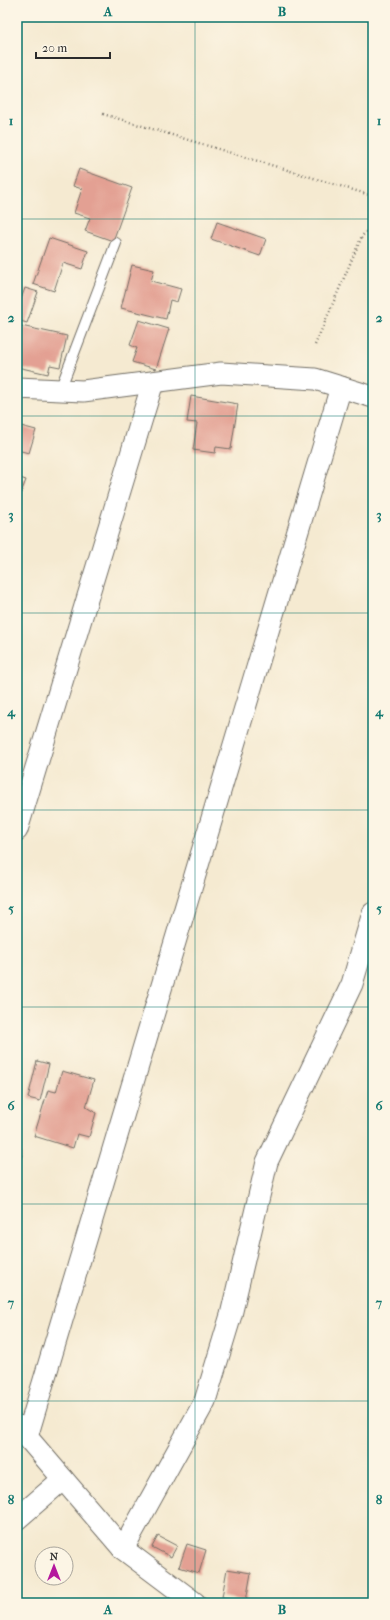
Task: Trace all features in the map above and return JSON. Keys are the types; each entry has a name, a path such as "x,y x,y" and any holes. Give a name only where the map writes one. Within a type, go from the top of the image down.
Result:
{"street":[{"path":"17,388 83,391 221,373 315,379 373,397"},
{"path":"17,827 153,382"},
{"path":"195,1603 123,1549 22,1430 340,387"},
{"path":"123,1549 205,1401 231,1315 267,1162 352,984 373,914"},
{"path":"17,1519 63,1479"}],"lane":[{"path":"60,390 116,243"}],"path":[{"path":"103,114 373,196"},
{"path":"315,345 362,236 373,224"}],"building":[{"path":"79,169 132,188 113,241 85,231 90,218 74,213 82,189 73,186"},
{"path":"217,222 266,239 260,256 211,239"},
{"path":"49,238 88,251 82,269 63,263 54,291 33,284"},
{"path":"132,265 154,270 151,281 181,289 177,302 170,300 166,319 121,308"},
{"path":"25,288 38,292 27,323 17,320 17,310"},
{"path":"139,320 169,329 156,369 132,362 137,348 130,345"},
{"path":"21,326 67,336 60,367 50,365 48,374 17,367 17,342"},
{"path":"191,396 238,404 231,449 216,447 215,453 193,450 197,423 187,422"},
{"path":"17,425 36,430 29,453 17,450"},
{"path":"17,477 26,480 17,503"},
{"path":"37,1061 49,1064 40,1101 28,1098"},
{"path":"62,1071 94,1080 86,1107 96,1113 89,1137 77,1134 73,1148 34,1136 48,1090 56,1092"},
{"path":"17,1153 22,1155 17,1167"},
{"path":"158,1536 177,1546 171,1557 152,1547"},
{"path":"187,1544 206,1550 199,1573 179,1567"},
{"path":"227,1569 251,1573 246,1601 222,1597"}]}
